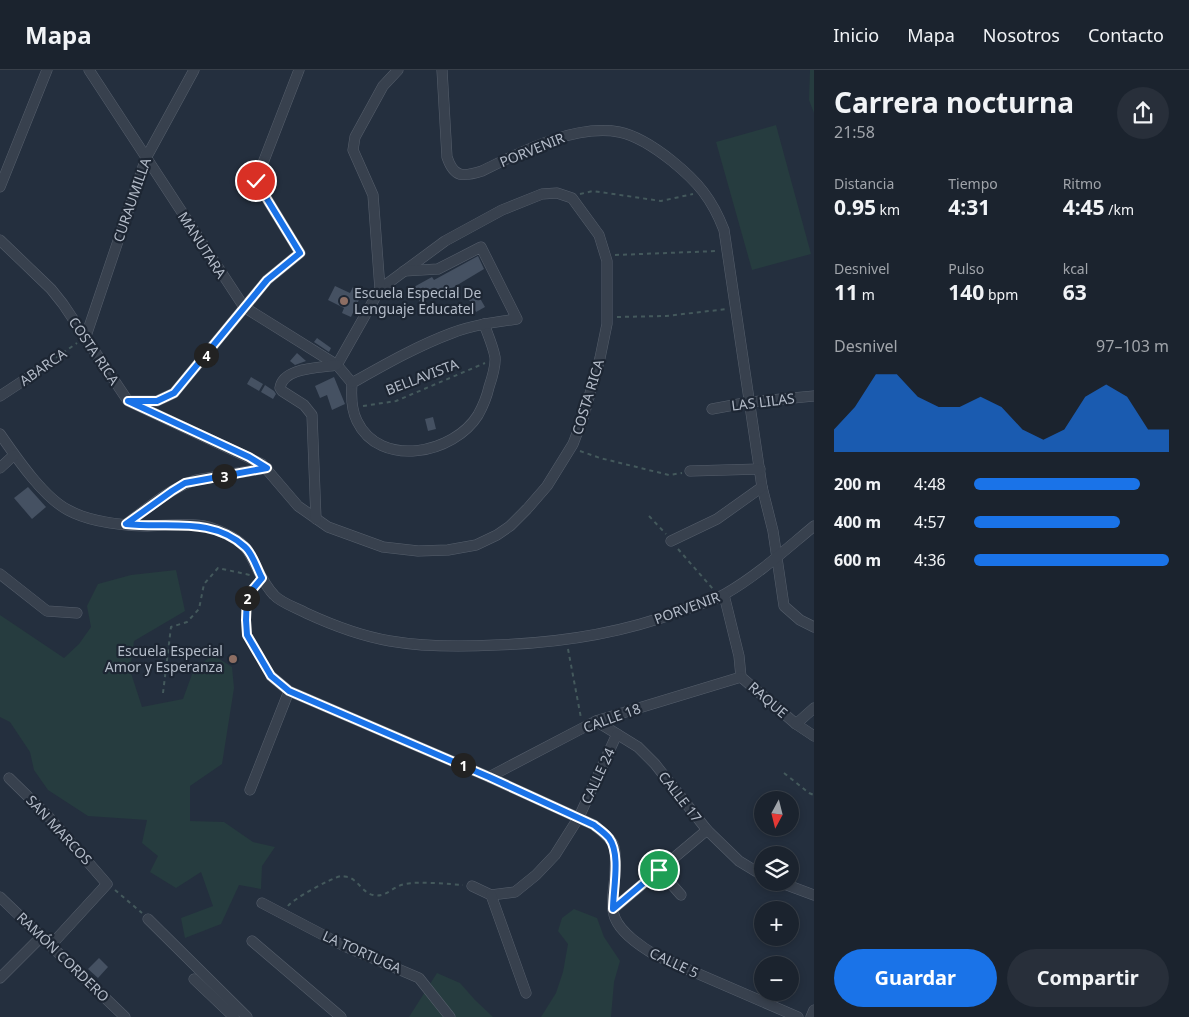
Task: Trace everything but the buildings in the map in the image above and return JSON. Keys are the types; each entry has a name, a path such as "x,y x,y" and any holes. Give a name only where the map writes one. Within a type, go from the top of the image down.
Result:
{"street":[{"path":"0,187 47,70"},
{"name":"MANUTARA","path":"89,70 244,308 337,365 352,383"},
{"name":"CURAUMILLA","path":"86,336 146,158 194,70"},
{"path":"128,401 157,401 174,393 267,280 300,253 256,181 299,70"},
{"path":"380,289 373,195 353,150 354,137 383,86 398,70"},
{"name":"PORVENIR","path":"0,434 14,455 41,487 65,509 79,516 98,521 143,526 181,525 209,527 228,535 247,548 262,578 275,597 317,618 351,631 387,641 427,646 470,647 536,644 593,636 650,622 724,595 761,570 776,557 773,531 762,486 724,230 719,216 705,192 688,174 662,153 642,140 619,132 595,131 564,136 482,171 461,175 451,167 447,157 442,70"},
{"path":"316,519 312,415 304,405 282,391 280,388 284,379 290,373 337,365 380,289 445,240 502,210 542,194 557,193 568,196"},
{"name":"COSTA RICA","path":"0,240 51,289 86,336 128,401 249,457 267,468 298,506 328,527 382,547 418,552 448,550 476,545 497,535 510,526 547,486 571,448 584,415 600,358 607,317 607,261 599,235 572,198 568,196"},
{"path":"404,271 438,269 481,247 517,319 484,324 453,333 392,360 352,383 353,408 357,421 366,434 379,444 395,450 415,451 432,448 449,441 464,431 478,416 486,399 495,358 484,324"},
{"name":"ABARCA","path":"0,396 34,373"},
{"name":"LAS LILAS","path":"712,409 750,402 814,396"},
{"path":"0,468 14,455"},
{"path":"126,524 185,483 267,468"},
{"path":"690,471 760,469"},
{"path":"672,541 717,519 762,486"},
{"path":"814,526 776,557 784,606 800,620 814,627"},
{"path":"0,574 47,611 77,614"},
{"name":"RAQUE","path":"724,595 739,656 741,677 796,724 814,736"},
{"path":"271,676 289,691 489,777 594,825 609,837 614,845 613,909"},
{"name":"CALLE 18","path":"489,777 596,721 741,677"},
{"path":"250,790 289,691"},
{"path":"796,724 814,708"},
{"name":"CALLE 17","path":"596,721 638,747 655,764 706,830 739,861 754,870"},
{"name":"CALLE 24","path":"491,895 515,892 536,875 555,855 579,817 617,734"},
{"name":"SAN MARCOS","path":"9,778 48,816 108,884"},
{"path":"613,909 706,830"},
{"path":"659,870 682,894"},
{"path":"50,945 108,884"},
{"path":"472,886 491,895 526,993"},
{"path":"799,890 814,896"},
{"name":"RAMÓN CORDERO","path":"0,897 125,1017"},
{"name":"LA TORTUGA","path":"262,903 344,946 419,978 450,1017"},
{"name":"CALLE 5","path":"613,909 620,926 641,947 657,956 798,1017"},
{"path":"148,919 247,1017"},
{"path":"0,978 42,938"},
{"path":"252,941 341,1017"},
{"path":"194,980 234,1017"},
{"path":"811,1017 814,1010"}],"path":[{"path":"568,196 593,191 661,201 705,192"},
{"path":"605,255 728,251"},
{"path":"607,317 666,316 735,308"},
{"name":"ABARCA","path":"34,373 86,336"},
{"name":"BELLAVISTA","path":"353,408 396,401 495,358"},
{"path":"571,448 600,458 670,476 690,471"},
{"path":"649,516 710,587 724,595"},
{"path":"163,693 171,627 187,622 199,609 204,584 218,568 262,578 247,596 247,635 271,676"},
{"path":"566,639 583,727"},
{"path":"784,773 814,795"},
{"path":"282,914 291,902 341,876 353,879 373,895 385,894 393,888 405,884 472,886"},
{"path":"108,884 148,919"}],"green space":[{"path":"810,70 814,70 814,113 809,100"},
{"path":"776,125 811,254 752,270 716,142"},
{"path":"176,570 185,611 134,641 130,670 142,707 183,699 194,669 213,655 232,667 234,688 222,764 190,786 190,821 224,822 253,842 275,847 262,866 261,889 239,885 221,924 185,938 181,918 213,906 201,872 176,888 150,872 158,856 142,843 147,820 88,816 48,790 34,770 30,752 10,722 0,717 0,615 64,658 79,644 91,627 87,606 98,584 131,575"},
{"path":"574,909 597,918 604,937 620,961 614,982 611,1017 541,1017 556,993 563,972 568,944 558,931 562,918"},
{"path":"437,973 460,983 493,1017 409,1017"}],"place":[{"name":"Escuela Especial De Lenguaje Educatel","path":"344,301"},
{"name":"Escuela Especial Amor y Esperanza","path":"233,659"}],"route":[{"path":"256,181 300,253 267,280 174,393 157,401 128,401 249,457 267,468 185,483 126,524 209,527 228,535 247,548 262,578 247,596 247,635 271,676 289,691 489,777 594,825 609,837 614,845 613,909 659,870"}]}
